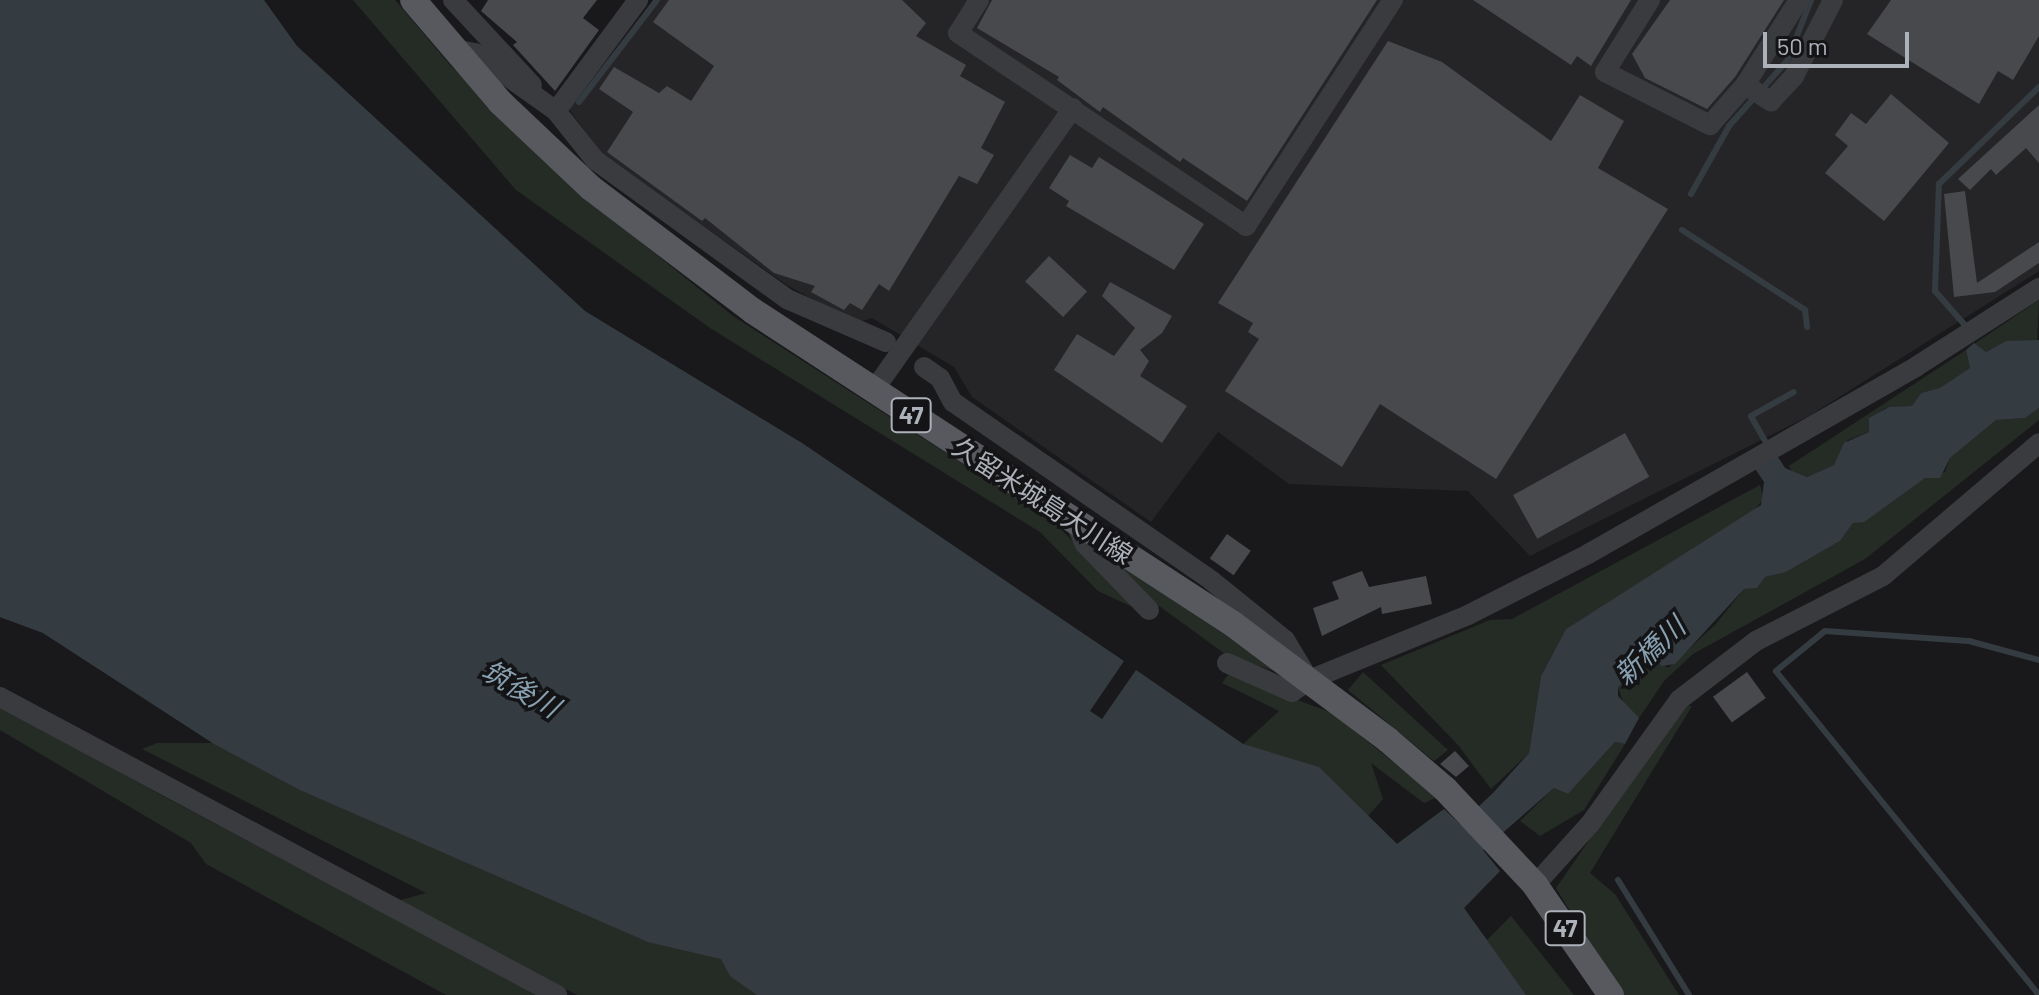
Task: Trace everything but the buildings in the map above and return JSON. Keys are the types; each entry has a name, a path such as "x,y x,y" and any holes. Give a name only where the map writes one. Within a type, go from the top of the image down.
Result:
{"main road":[{"name":"久留米城島大川線","path":"413,0 500,102 591,188 753,311 1309,680 1445,789 1535,885 1611,995"}],"street":[{"path":"453,0 556,111 595,160 787,299 886,342"},
{"path":"556,111 638,0"},
{"path":"979,0 958,33 1246,226 1393,0"},
{"path":"1650,0 1605,72 1710,125 1753,90 1799,0"},
{"path":"1753,90 1771,101 1794,76 1833,0"},
{"path":"454,49 475,53 539,96"},
{"path":"874,390 1073,108"},
{"path":"1227,663 1292,692 1309,680 1468,615 1917,366 2039,288"},
{"path":"924,367 940,378 953,402 1212,581 1285,640 1309,680"},
{"path":"1535,885 1590,824 1679,700 1756,641 1883,576 2039,443"},
{"path":"1075,522 1085,544 1149,610"},
{"path":"0,697 557,995"}],"shaded area":[{"path":"353,0 395,0 451,66 587,199 733,316 1055,523 1139,610 1098,591 1040,532 710,328 516,190"},
{"path":"655,0 2039,0 2039,271 1809,416 1530,556 1468,491 1289,484 1218,432 1151,522 972,397 954,367 872,318 856,323 787,285 604,156 568,108"},
{"path":"2039,300 2037,342 2006,341 1986,352 1974,344"},
{"path":"1966,350 1970,368 1941,388 1921,393 1912,406 1886,408 1870,418 1869,432 1848,440 1834,465 1807,477 1792,471 1789,466"},
{"path":"2039,408 2039,420 1865,559 1693,654 1664,681 1639,718 1625,707 1618,687 1641,672 1651,655 1668,668 1716,624 1744,589 1757,588 1765,577 1786,572 1840,541 1853,523 1864,521 1925,477 1945,472 1950,458 1996,420 2025,418"},
{"path":"1760,485 1764,499 1752,512 1566,629 1541,676 1529,753 1491,789 1458,745 1381,665 1490,620 1512,619"},
{"path":"1105,555 1285,675 1225,654 1151,600"},
{"path":"0,600 709,946 785,995 577,995 397,901 426,893 142,749 157,743 213,743 43,633 0,617"},
{"path":"1136,670 1243,744 1279,711 1222,683 1229,674 1332,713 1437,797 1424,803 1371,763 1383,799 1368,816 1397,844 1444,809 1392,864"},
{"path":"1363,672 1448,750 1434,761 1348,690"},
{"path":"0,705 157,793 540,995 446,995 206,864 191,843 0,730"},
{"path":"1683,705 1692,706 1590,873 1615,894 1679,995 1621,995 1556,888"},
{"path":"1615,742 1625,744 1584,810 1540,836 1520,821 1554,788 1568,794"},
{"path":"1500,871 1464,908 1487,940 1511,916 1574,995 1446,995 1448,889"}],"water":[{"path":"0,0 264,0 297,46 585,311 802,443 1124,661 1090,711 1102,719 1136,670 1243,744 1319,767 1397,844 1444,809 1460,824 1493,793 1529,753 1541,676 1566,629 1761,505 1764,482 1754,467 1776,454 1785,468 1807,477 1834,465 1844,443 1869,432 1869,418 1889,407 1912,406 1921,393 1940,388 1970,368 1966,350 1974,343 1986,352 2006,341 2039,340 2039,408 2025,418 1996,420 1950,458 1940,478 1925,478 1864,522 1853,523 1840,541 1786,572 1765,577 1757,588 1744,589 1675,664 1662,666 1651,655 1641,672 1618,687 1618,696 1639,718 1625,744 1615,742 1568,794 1554,788 1483,850 1500,871 1464,908 1526,995 757,995 730,976 721,959 648,942 300,790 214,744 43,633 0,617"}],"waterway":[{"path":"579,102 657,0"},
{"path":"1691,194 1729,126 1787,61 1811,0"},
{"path":"1964,324 1935,291 1939,184 2039,87"},
{"path":"1682,230 1805,310 1807,327"},
{"path":"1768,446 1751,416 1794,392"},
{"path":"2039,660 1969,641 1825,631 1776,671 2039,995"},
{"path":"1618,880 1689,995"}],"water label":[{"name":"新橋川","path":"1649,650"},
{"name":"筑後川","path":"521,688"}]}
